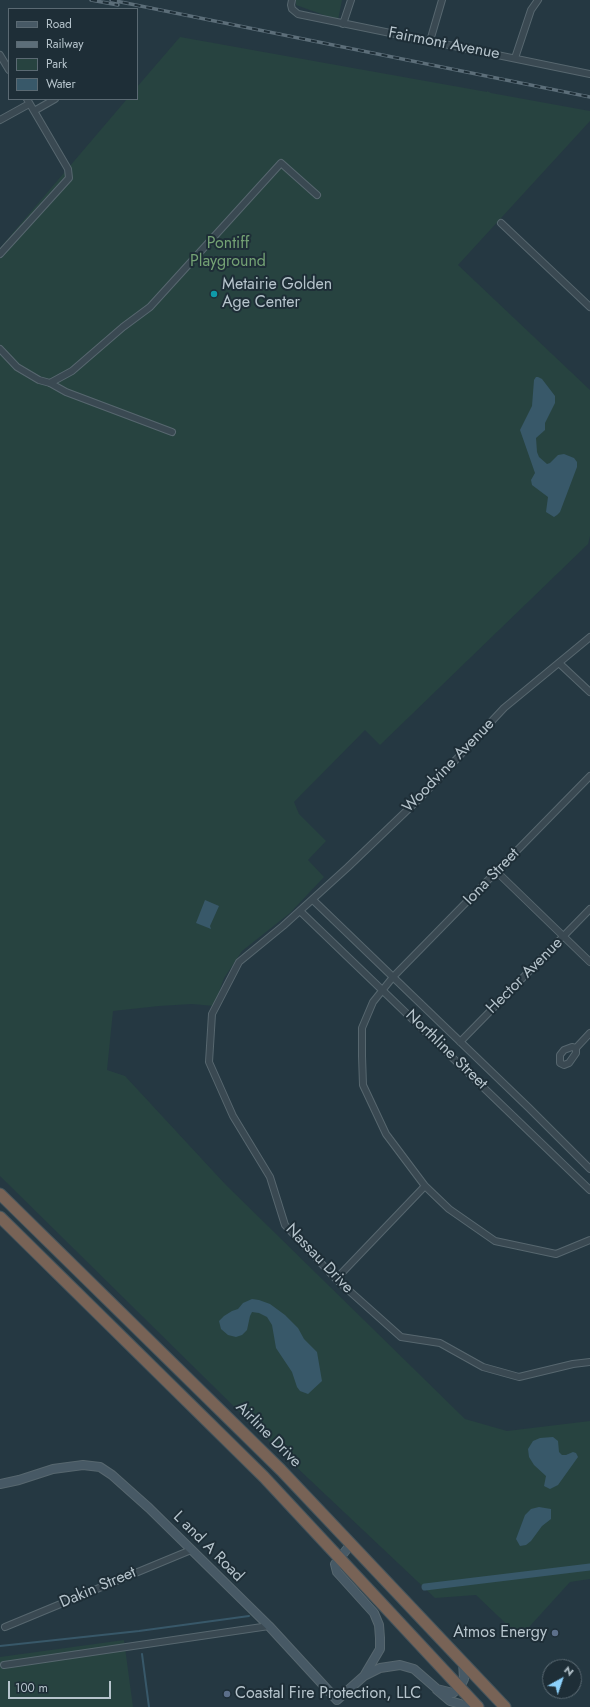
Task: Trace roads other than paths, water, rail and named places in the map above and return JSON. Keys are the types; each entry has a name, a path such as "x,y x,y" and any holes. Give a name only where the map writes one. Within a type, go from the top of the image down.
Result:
{"highway":[{"name":"Airline Drive","path":"0,1194 281,1470 505,1707"},
{"name":"Airline Drive","path":"0,1218 65,1280 264,1477 478,1707"},
{"path":"65,1280 76,1268"}],"street":[{"name":"Fairmont Avenue","path":"292,0 292,9 298,14 590,74"},
{"path":"343,24 351,0"},
{"path":"430,41 442,0"},
{"path":"515,58 531,10 538,0"},
{"path":"0,55 8,68"},
{"path":"34,111 53,100"},
{"path":"0,120 28,101 68,169 69,178 68,181 0,254"},
{"path":"50,383 72,371 122,327 150,306 281,163 317,195"},
{"path":"501,223 590,307"},
{"path":"0,349 17,367 39,380 50,383 66,392 172,432"},
{"name":"Woodvine Avenue","path":"313,900 422,796 504,708 590,637"},
{"path":"559,663 590,692"},
{"name":"Iona Street","path":"590,776 393,977 373,1002 362,1028 363,1085 386,1134 426,1186 449,1209 495,1241 556,1254 590,1240"},
{"path":"497,872 590,962"},
{"name":"Nassau Drive","path":"313,900 239,962 212,1014 209,1062 233,1116 270,1177 284,1226 336,1279 401,1337 440,1342 483,1367 519,1377 573,1364 590,1362"},
{"name":"Northline Street","path":"313,900 589,1167"},
{"name":"Hector Avenue","path":"460,1042 590,909"},
{"name":"Northline Street","path":"300,911 383,989 590,1190"},
{"path":"576,1048 590,1033"},
{"path":"336,1279 426,1186"},
{"name":"L and A Road","path":"0,1484 19,1480 53,1469 82,1465 100,1467 149,1508 268,1626 337,1700 364,1676"},
{"path":"351,1544 336,1564 337,1572 374,1613 379,1625 380,1649 364,1676"},
{"name":"Dakin Street","path":"5,1627 191,1550"},
{"path":"4,1665 268,1626"},
{"path":"437,1689 453,1692 460,1687 464,1679 463,1662"},
{"path":"364,1676 380,1668 400,1666 414,1669 450,1701 471,1707"}],"water":[{"path":"536,377 542,379 555,396 555,403 545,423 545,430 536,438 539,457 547,464 558,455 564,454 574,458 577,462 577,467 560,512 554,517 546,512 548,497 532,485 531,480 535,473 520,430 532,406 534,380"},
{"path":"205,900 219,906 210,926 211,929 196,923"},
{"path":"252,1299 270,1304 285,1315 298,1328 304,1339 317,1352 322,1381 308,1394 300,1391 297,1387 292,1372 276,1348 272,1325 267,1317 259,1313 252,1312 247,1330 242,1335 236,1337 228,1335 221,1329 219,1321 224,1316 238,1309 243,1303"},
{"path":"553,1437 558,1441 559,1452 562,1455 573,1452 576,1453 578,1457 558,1485 550,1489 544,1486 546,1476 534,1465 529,1457 528,1449 533,1441 540,1438"},
{"path":"539,1507 551,1509 551,1519 542,1526 531,1541 526,1545 520,1546 516,1539 525,1515 531,1509"}],"waterway":[{"path":"425,1587 590,1567"},
{"path":"0,1646 139,1631 249,1616"},
{"path":"142,1654 149,1707"}],"railway":[{"path":"91,0 118,5"},
{"path":"111,0 590,97"}],"place":[{"name":"Metairie Golden Age Center","path":"214,294"},
{"name":"Atmos Energy","path":"555,1633"},
{"name":"Coastal Fire Protection, LLC","path":"227,1694"}],"park label":[{"name":"Pontiff Playground","path":"228,253"}]}
